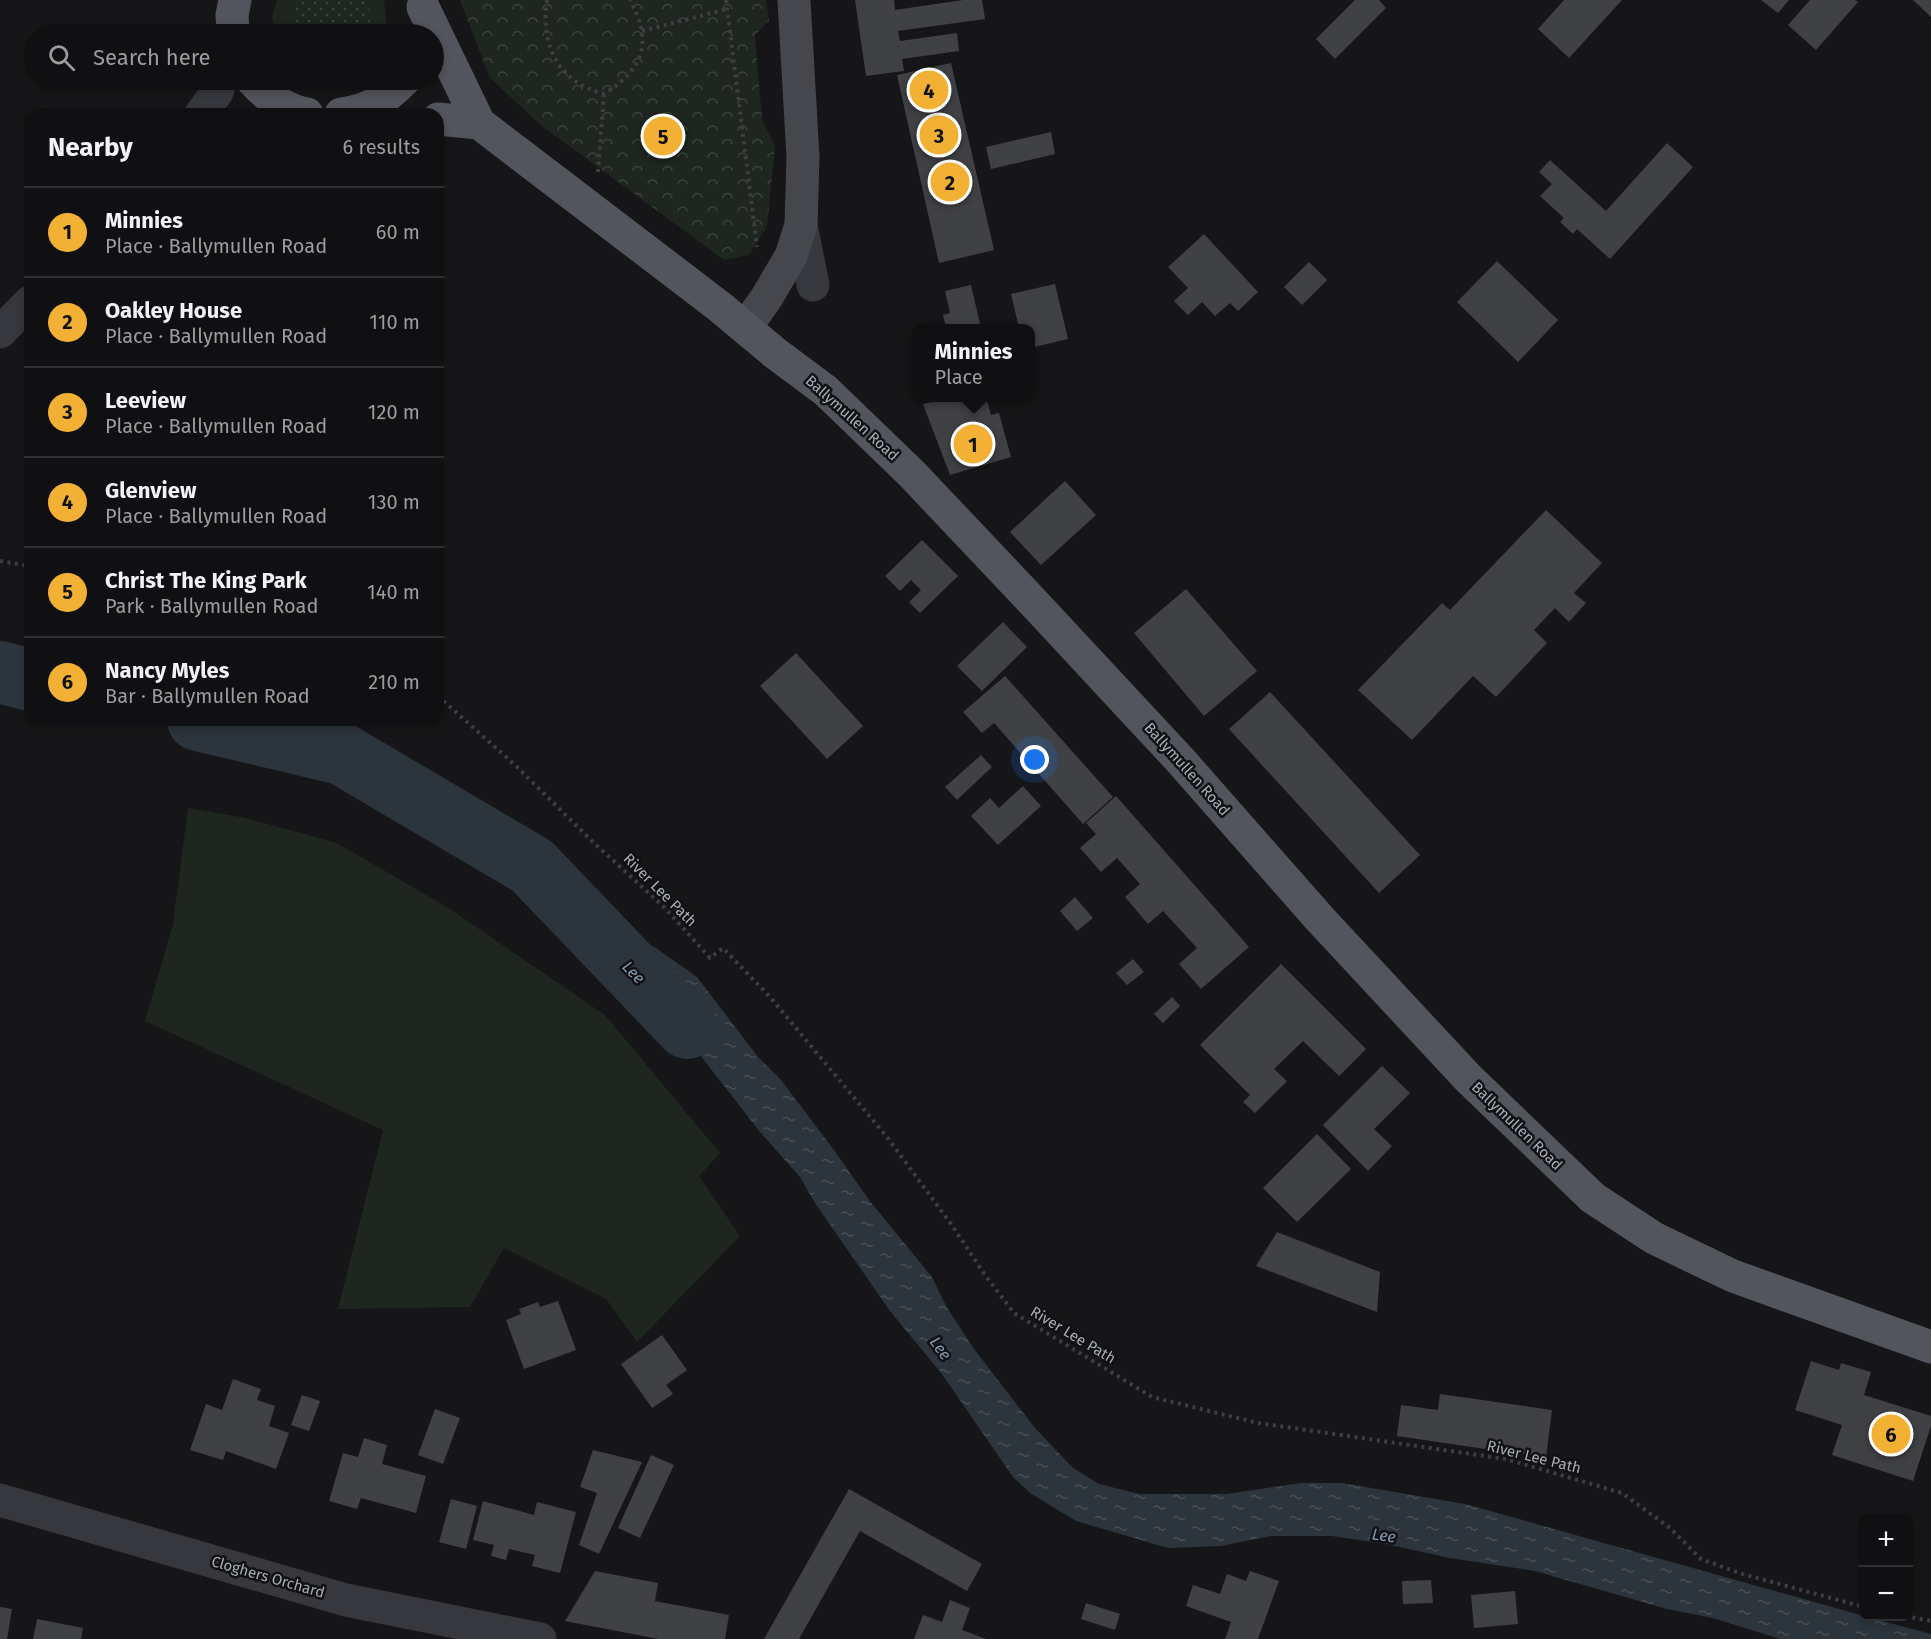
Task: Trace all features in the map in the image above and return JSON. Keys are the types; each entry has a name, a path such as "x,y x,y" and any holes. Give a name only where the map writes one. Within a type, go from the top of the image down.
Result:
{"main road":[{"path":"746,327 791,256 801,225 803,157 794,0"},
{"path":"444,56 479,123"},
{"path":"261,90 288,108"},
{"path":"370,108 394,90"},
{"path":"444,120 479,123"},
{"name":"Ballymullen Road","path":"479,123 826,391 912,474 1181,761 1320,919 1460,1070 1593,1198 1654,1238 1733,1276 1931,1347"}],"street":[{"path":"205,108 218,90"},
{"path":"801,225 813,285"},
{"path":"0,332 24,308"},
{"name":"Cloghers Orchard","path":"0,1500 346,1600 540,1639"}],"path":[{"path":"547,0 547,32 554,56 564,73 574,82 604,94 620,84 633,71 639,58 642,31 637,13 630,0"},
{"path":"726,0 758,257"},
{"path":"642,31 727,9"},
{"path":"595,212 604,94"},
{"path":"0,561 24,565"},
{"name":"River Lee Path","path":"444,701 516,766 594,843 665,908 710,958 723,948 770,998 887,1137 1014,1313 1152,1397 1258,1423 1506,1459 1560,1474 1622,1493 1670,1528 1701,1559 1739,1573 1859,1606"},
{"path":"1913,1619 1931,1622"}],"green space":[{"path":"277,0 297,0 292,24 273,24 272,16"},
{"path":"297,0 365,0 370,12 370,24 292,24"},
{"path":"365,0 384,0 386,24 369,24"},
{"path":"460,0 766,0 769,21 755,35 762,120 775,147 767,226 749,255 724,260 542,126 490,78"},
{"path":"188,808 246,818 337,843 447,907 605,1015 720,1153 699,1176 740,1236 637,1342 606,1299 504,1248 470,1307 338,1309 383,1130 145,1021 173,924"}],"water":[{"path":"653,946 697,977 758,1057 781,1080 869,1200 932,1277 946,1306 974,1349 1035,1428 1073,1468 1099,1484 1139,1494 1227,1494 1301,1483 1342,1483 1465,1504 1859,1615 1859,1621 1883,1621 1931,1634 1931,1639 1780,1639 1713,1618 1667,1609 1535,1571 1450,1558 1386,1544 1332,1536 1271,1536 1221,1546 1168,1548 1076,1521 1030,1493 1013,1477 942,1374 890,1311 815,1203 800,1177 760,1132 700,1055 619,977"}],"building":[{"path":"855,0 894,0 895,10 963,0 982,0 985,19 898,31 900,41 957,33 959,51 902,59 904,71 866,76"},
{"path":"1355,0 1379,0 1386,8 1335,59 1316,39"},
{"path":"1564,0 1622,0 1569,58 1538,29"},
{"path":"1761,0 1789,0 1778,13"},
{"path":"1810,0 1855,0 1858,2 1816,50 1788,25"},
{"path":"1913,0 1931,0 1931,17"},
{"path":"951,63 994,250 939,263 897,75"},
{"path":"1051,132 1055,154 991,169 986,147"},
{"path":"1667,143 1693,167 1610,259 1577,229 1573,234 1560,222 1564,218 1540,196 1552,184 1539,172 1550,160 1606,211"},
{"path":"1204,234 1258,292 1238,311 1230,303 1215,316 1202,302 1188,315 1174,301 1188,288 1168,267"},
{"path":"1497,261 1558,320 1518,362 1457,302"},
{"path":"1309,262 1327,280 1302,305 1284,287"},
{"path":"1055,284 1068,339 1035,347 1035,324 1018,324 1011,294"},
{"path":"971,285 980,324 945,324 943,315 950,313 945,291"},
{"path":"987,402 991,415 999,413 1011,457 950,475 923,404"},
{"path":"1065,481 1096,515 1041,565 1010,532"},
{"path":"1546,510 1602,563 1574,593 1586,603 1569,622 1555,608 1534,630 1547,643 1496,697 1473,676 1412,740 1358,690 1442,603 1450,610"},
{"path":"922,540 958,576 920,613 909,602 921,590 911,580 900,591 885,576"},
{"path":"1186,589 1257,671 1204,716 1134,633"},
{"path":"1003,622 1027,647 982,691 957,666"},
{"path":"796,653 863,726 827,759 760,686"},
{"path":"1005,676 1113,797 1083,824 994,723 982,733 963,712"},
{"path":"1270,692 1420,855 1379,893 1229,729"},
{"path":"981,755 992,767 957,800 945,787"},
{"path":"1023,786 1041,806 998,845 971,816 990,798 999,808"},
{"path":"1116,796 1249,947 1201,989 1179,964 1197,948 1163,911 1148,924 1125,897 1140,884 1117,858 1101,872 1080,848 1096,834 1086,823"},
{"path":"1075,897 1093,918 1077,931 1060,911"},
{"path":"1133,959 1144,972 1127,985 1116,973"},
{"path":"1281,964 1366,1049 1339,1076 1303,1041 1274,1069 1287,1081 1255,1113 1243,1102 1250,1095 1200,1045"},
{"path":"1172,997 1180,1006 1163,1023 1154,1014"},
{"path":"1382,1066 1410,1093 1374,1129 1392,1146 1368,1171 1323,1125"},
{"path":"1317,1134 1351,1169 1297,1222 1263,1188"},
{"path":"1277,1232 1380,1272 1377,1312 1256,1266"},
{"path":"558,1301 576,1350 524,1369 506,1320 521,1314 519,1309 538,1302 540,1307"},
{"path":"662,1335 687,1370 666,1385 673,1394 652,1408 621,1364"},
{"path":"1811,1361 1839,1370 1841,1363 1871,1372 1864,1395 1931,1416 1931,1426 1913,1481 1832,1455 1842,1425 1795,1410"},
{"path":"233,1379 261,1389 257,1400 275,1406 269,1426 289,1433 276,1469 226,1451 223,1460 190,1450 206,1404 222,1410"},
{"path":"1440,1394 1552,1410 1546,1458 1397,1436 1401,1405 1438,1410"},
{"path":"302,1395 320,1401 309,1431 291,1425"},
{"path":"435,1409 460,1418 443,1464 418,1455"},
{"path":"364,1438 387,1445 382,1464 426,1476 416,1513 361,1498 357,1509 329,1501 343,1453 358,1457"},
{"path":"593,1450 642,1462 599,1554 579,1545 597,1493 580,1487"},
{"path":"651,1455 674,1465 640,1538 618,1528"},
{"path":"849,1489 982,1564 967,1591 860,1531 799,1639 764,1639"},
{"path":"451,1499 477,1506 466,1549 439,1542"},
{"path":"483,1501 534,1515 537,1502 576,1512 560,1573 532,1566 535,1555 509,1549 506,1560 491,1556 494,1545 473,1540"},
{"path":"595,1571 658,1583 655,1601 729,1615 725,1639 658,1639 565,1621"},
{"path":"1250,1571 1279,1581 1258,1639 1225,1639 1231,1622 1186,1606 1193,1585 1220,1594 1227,1574 1246,1581"},
{"path":"1431,1580 1433,1603 1403,1604 1402,1581"},
{"path":"1515,1591 1518,1624 1474,1628 1471,1595"},
{"path":"950,1600 970,1608 962,1630 986,1639 914,1639 923,1615 942,1622"},
{"path":"1086,1603 1120,1614 1115,1630 1081,1619"},
{"path":"0,1607 12,1609 7,1639 0,1639"},
{"path":"37,1619 83,1628 81,1639 33,1639"}],"waterway":[{"name":"Lee","path":"0,672 24,678"},
{"name":"Lee","path":"223,726 342,754 532,866 687,1028"}],"place":[{"name":"Glenview","path":"929,90"},
{"name":"Leeview","path":"939,135"},
{"name":"Christ The King Park","path":"663,136"},
{"name":"Oakley House","path":"950,182"},
{"name":"Minnies","path":"973,444"},
{"name":"Nancy Myles","path":"1891,1434"}]}
